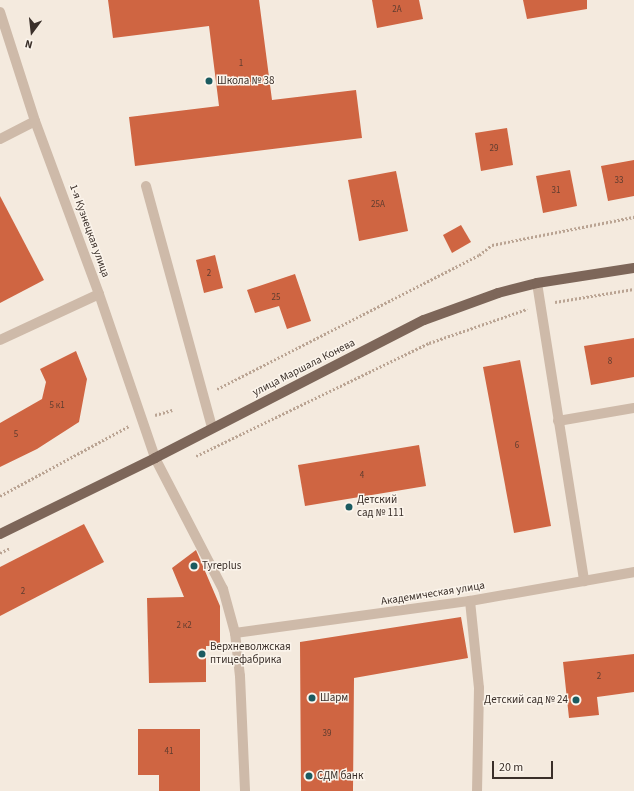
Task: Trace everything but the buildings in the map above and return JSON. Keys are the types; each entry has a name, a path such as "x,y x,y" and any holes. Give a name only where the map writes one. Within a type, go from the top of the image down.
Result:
{"main road":[{"name":"улица Маршала Конева","path":"0,534 155,458 424,320 498,293 537,283 634,268"}],"street":[{"name":"1-я Кузнецкая улица","path":"0,12 35,121 99,294 155,458 223,589 235,633 240,676 246,791"},
{"path":"0,139 35,121"},
{"path":"146,186 212,428"},
{"path":"537,283 584,580"},
{"path":"0,340 99,294"},
{"path":"558,421 634,408"},
{"name":"Академическая улица","path":"235,633 470,601 634,572"},
{"path":"470,601 479,688 477,791"}],"path":[{"path":"203,396 479,255 492,245 634,217"},
{"path":"189,460 430,343 540,305 634,289"},
{"path":"0,496 142,419 172,410"},
{"path":"0,553 13,546"}],"place":[{"name":"Школа № 38","path":"209,81"},
{"name":"Детский сад № 111","path":"349,507"},
{"name":"Tyreplus","path":"194,566"},
{"name":"Верхневолжская птицефабрика","path":"202,654"},
{"name":"Шарм","path":"312,698"},
{"name":"Детский сад № 24","path":"576,700"},
{"name":"СДМ банк","path":"309,776"}]}
